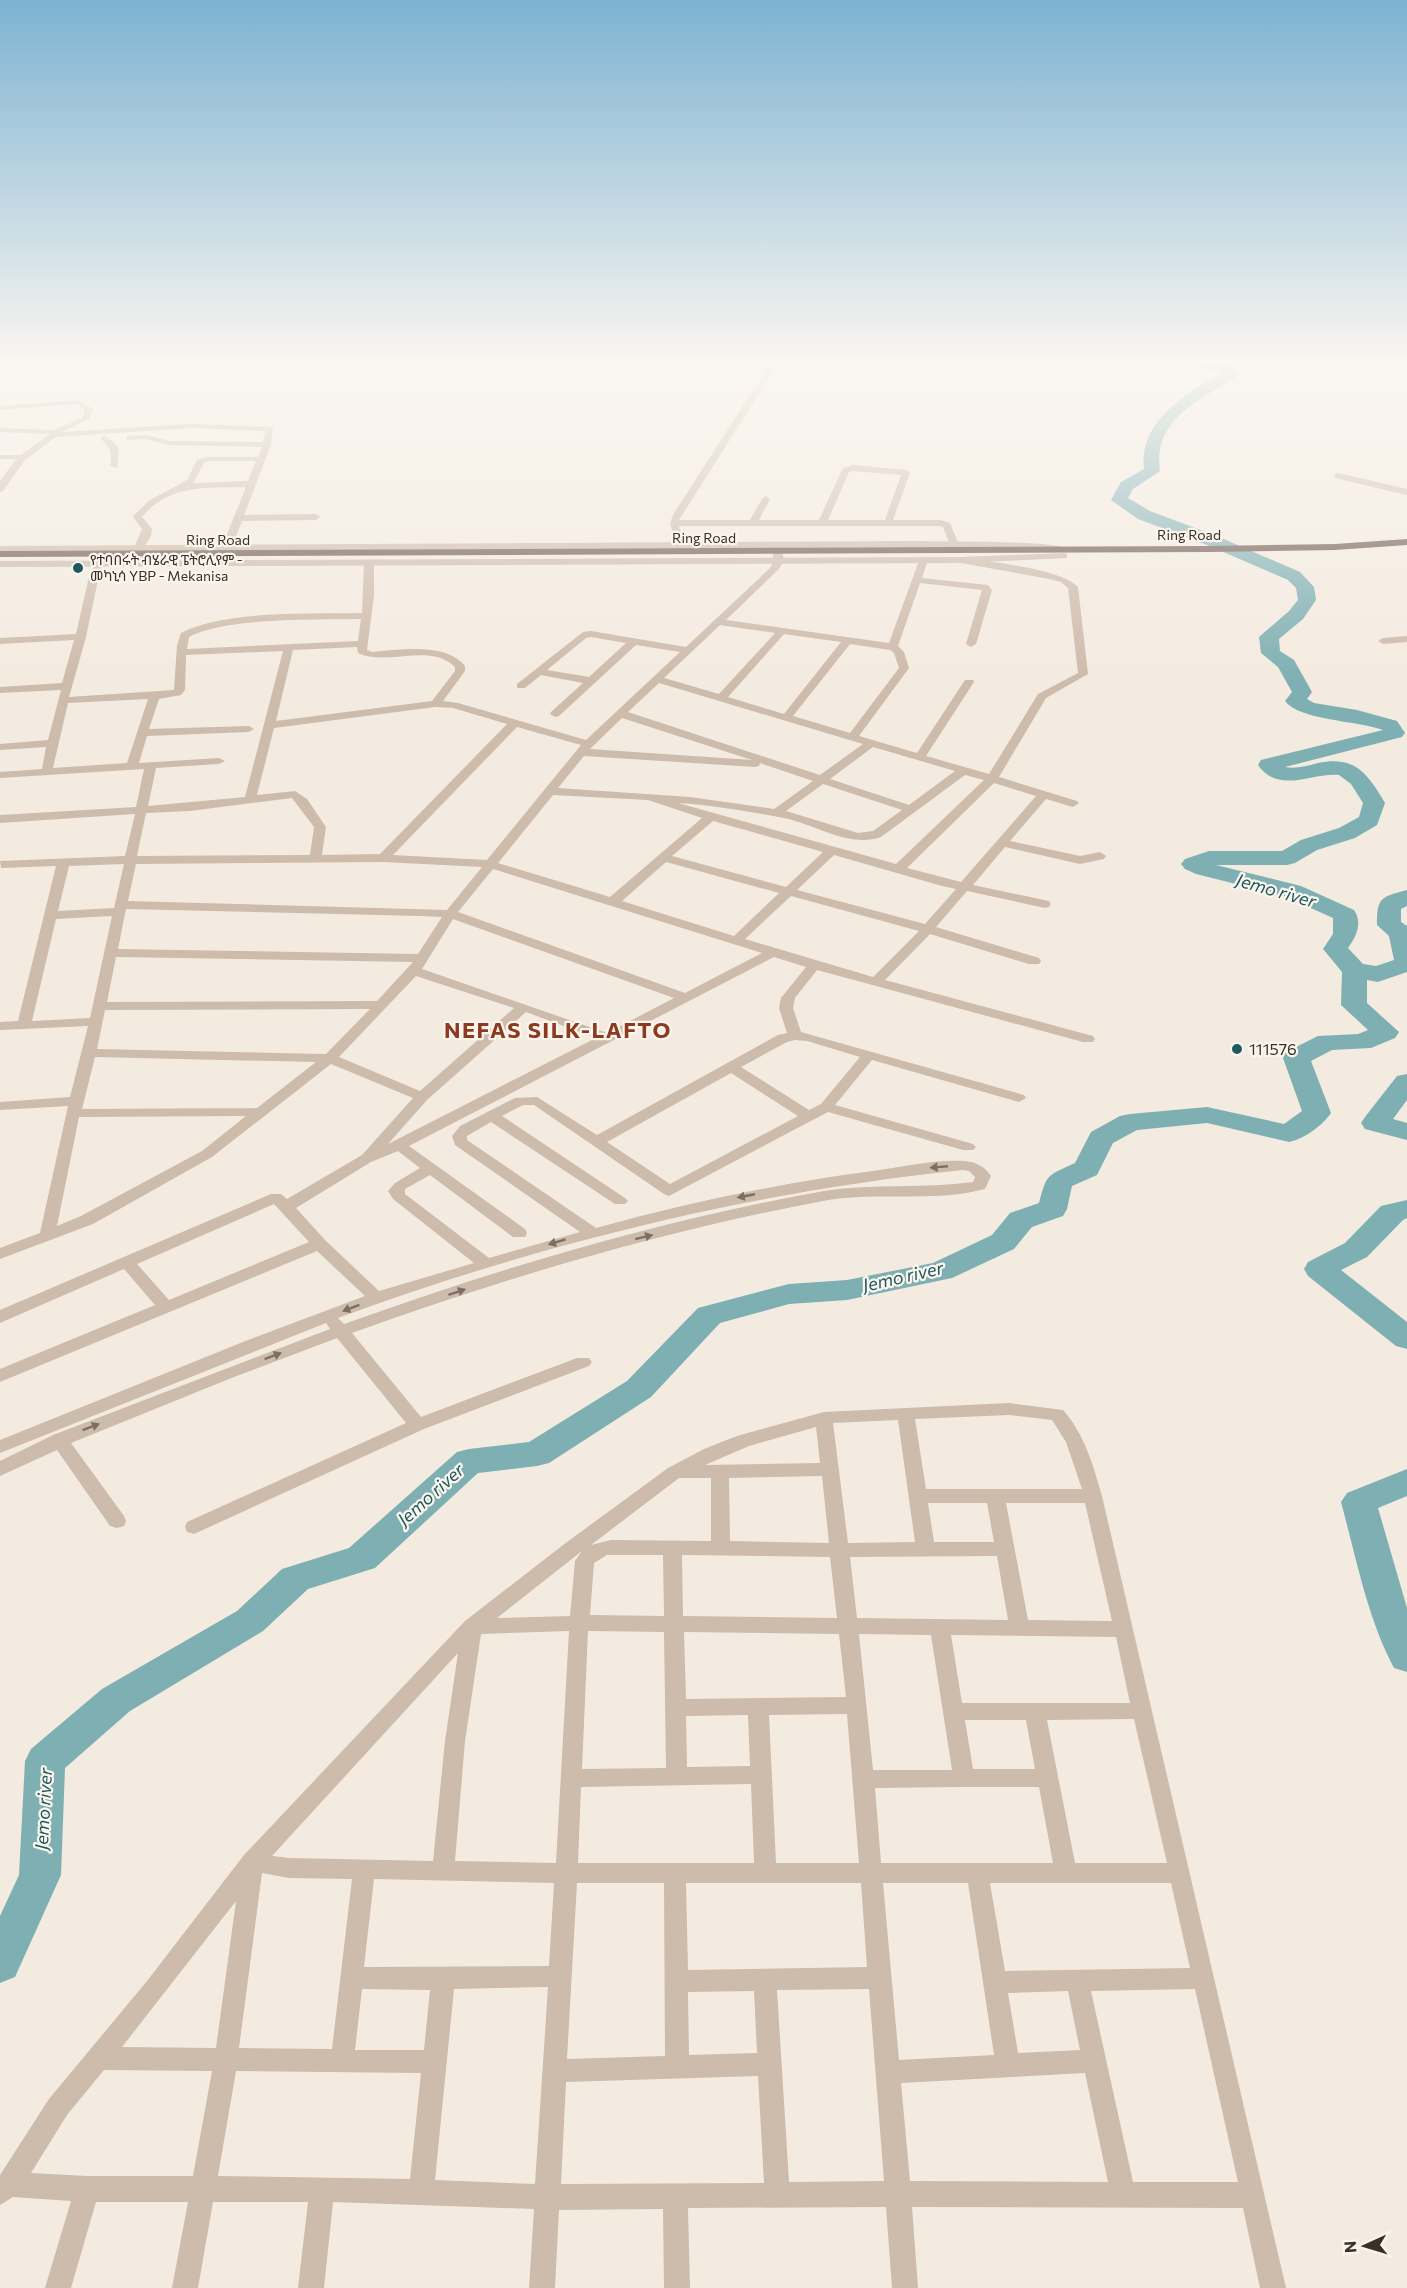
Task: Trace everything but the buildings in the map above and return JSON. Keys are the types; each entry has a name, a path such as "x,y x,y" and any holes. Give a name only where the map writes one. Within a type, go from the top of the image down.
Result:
{"highway":[{"name":"Ring Road","path":"1064,553 1407,542"},
{"name":"Ring Road","path":"0,554 1064,553 1228,556 1407,550"},
{"name":"Ring Road","path":"0,562 778,553"}],"street":[{"path":"1,485 10,469"},
{"path":"187,486 199,469"},
{"path":"226,549 256,469"},
{"path":"680,547 674,523 705,469"},
{"path":"822,523 846,470 850,469"},
{"path":"861,469 906,473 888,523"},
{"path":"1338,476 1407,492"},
{"path":"139,548 147,529 137,517 157,499 187,486 250,484"},
{"path":"753,523 766,499"},
{"path":"238,518 316,517"},
{"path":"674,523 945,524 954,544"},
{"path":"0,562 369,562 778,553 954,544 1030,546 1064,553"},
{"path":"0,549 680,547 923,560 961,560 1064,553"},
{"path":"0,1254 87,1220 198,1159 330,1058 414,972 450,914 585,748 619,713 720,622 774,569 778,553"},
{"path":"893,647 923,560"},
{"path":"898,869 992,779 1042,696 1083,674 1073,586 1064,580 1050,576 961,560"},
{"path":"369,562 362,651 364,654 432,654 447,656 458,661 460,671 435,704"},
{"path":"47,772 51,743 81,637 93,577 99,563"},
{"path":"917,580 985,587 987,590 971,644"},
{"path":"63,700 172,695 180,690 185,635 211,625 366,616"},
{"path":"720,622 893,647 900,652 904,668 853,737"},
{"path":"721,698 782,631"},
{"path":"521,686 583,635 634,641 687,651"},
{"path":"0,641 81,637"},
{"path":"1383,642 1407,639"},
{"path":"786,718 848,640"},
{"path":"555,714 634,641"},
{"path":"183,652 363,644"},
{"path":"250,799 289,647"},
{"path":"538,671 591,681"},
{"path":"656,679 1073,803"},
{"path":"920,757 969,682"},
{"path":"0,690 67,686"},
{"path":"132,766 154,696"},
{"path":"268,725 435,704 464,707 515,722 585,748 778,765"},
{"path":"619,713 911,808"},
{"path":"383,858 515,722"},
{"path":"143,733 249,729"},
{"path":"0,747 51,743"},
{"path":"776,813 872,743"},
{"path":"0,775 219,761"},
{"path":"47,1236 151,765"},
{"path":"550,791 695,800 776,813 857,837 869,837 877,834 964,770"},
{"path":"875,981 928,929 1044,794"},
{"path":"0,819 190,807 288,795 298,796 320,827 315,858"},
{"path":"650,797 709,818 833,849 965,887 1045,904"},
{"path":"614,901 709,818"},
{"path":"788,838 806,821"},
{"path":"1001,843 1080,860 1100,856"},
{"path":"737,940 833,849"},
{"path":"1,864 315,858 450,860 490,864 814,965 1088,1039"},
{"path":"664,858 928,929 1034,961"},
{"path":"24,1025 63,863"},
{"path":"50,915 120,908 450,914 687,998"},
{"path":"286,1208 366,1159 399,1145 774,952"},
{"path":"110,953 421,958"},
{"path":"795,1036 786,1008 788,998 814,965"},
{"path":"414,972 524,1007 608,1038"},
{"path":"98,1006 383,1005"},
{"path":"366,1159 422,1097 524,1007"},
{"path":"0,1026 95,1022"},
{"path":"598,1140 783,1038 795,1036 808,1037 1019,1098"},
{"path":"88,1053 330,1058 422,1097"},
{"path":"591,1232 460,1142 459,1136 465,1129 520,1101 537,1101 598,1140 669,1191 826,1107 869,1055"},
{"path":"731,1067 810,1117"},
{"path":"0,1106 261,1112"},
{"path":"826,1107 968,1147"},
{"path":"491,1115 620,1201"},
{"path":"399,1145 519,1233"},
{"path":"0,1447 334,1323 607,1246 828,1196 890,1190 957,1190 980,1186 983,1176 974,1167 963,1165 887,1172 819,1182 697,1206 591,1232 376,1298 334,1323 59,1440 0,1469"},
{"path":"429,1169 400,1186 396,1191 398,1196 486,1264"},
{"path":"0,1317 276,1197 319,1244 376,1298"},
{"path":"2,1372 319,1244"},
{"path":"126,1262 165,1306"},
{"path":"334,1323 418,1425"},
{"path":"194,1527 418,1425 583,1362"},
{"path":"4,2188 58,2107 252,1862 472,1627 580,1551 674,1473 710,1454 743,1441 824,1418 1009,1409 1057,1414 1072,1434 1093,1496 1273,2288"},
{"path":"906,1415 926,1550"},
{"path":"824,1418 864,1779 905,2288"},
{"path":"59,1440 117,1521"},
{"path":"674,1473 830,1469"},
{"path":"720,1471 721,1548"},
{"path":"995,1495 1019,1627"},
{"path":"919,1496 1093,1496"},
{"path":"580,1551 600,1547 838,1550 1005,1549"},
{"path":"672,1548 677,1777"},
{"path":"542,2288 579,1623 585,1561 580,1551"},
{"path":"472,1627 579,1623 1122,1629"},
{"path":"940,1626 964,1779"},
{"path":"443,1872 455,1741 472,1627"},
{"path":"675,1708 857,1705"},
{"path":"758,1708 766,1874"},
{"path":"954,1712 1142,1711"},
{"path":"1035,1712 1066,1875"},
{"path":"571,1778 762,1774"},
{"path":"864,1779 1047,1778"},
{"path":"252,1862 289,1868 443,1872 870,1875 1180,1873"},
{"path":"184,2288 226,2060 252,1862"},
{"path":"342,2062 364,1870"},
{"path":"675,1874 678,1982 677,2068"},
{"path":"978,1874 1008,2065"},
{"path":"352,1978 443,1979 561,1976"},
{"path":"678,1982 879,1978"},
{"path":"996,1982 1204,1978"},
{"path":"421,2192 443,1979"},
{"path":"765,1981 777,2195"},
{"path":"1077,1981 1092,2061 1123,2193"},
{"path":"99,2058 435,2062"},
{"path":"887,2072 1092,2061"},
{"path":"555,2072 771,2064"},
{"path":"4,2188 322,2188 548,2197 1123,2193 1253,2195"},
{"path":"311,2288 322,2188"},
{"path":"58,2288 87,2189"},
{"path":"675,2196 677,2288"}],"waterway":[{"name":"Jemo river","path":"1152,469 1152,471 1127,486 1119,500 1144,515 1213,541 1294,576 1305,587 1307,600 1296,615 1269,637 1271,653 1287,664 1302,692 1295,701 1308,708 1357,716 1390,725 1395,733 1269,765 1277,772 1287,775 1327,768 1351,772 1374,803 1369,820 1347,833 1309,845 1287,858 1209,858 1193,864 1226,876 1292,891 1345,915 1345,934 1335,949 1355,971"},
{"path":"1355,971 1378,974 1407,964 1401,933 1389,925 1389,905 1407,897"},
{"name":"Jemo river","path":"0,1963 40,1875 45,1761 116,1700 250,1621 295,1579 362,1558 469,1461 537,1454 639,1389 709,1315 789,1294 847,1290 941,1271 1003,1242 1021,1220 1052,1209 1059,1181 1087,1169 1101,1138 1130,1122 1207,1115 1289,1134 1317,1113 1296,1058 1327,1042 1362,1042 1386,1032 1354,1005 1355,971"},
{"path":"1407,1082 1375,1123 1407,1132"},
{"path":"1407,1209 1392,1213 1356,1250 1319,1269 1407,1338"},
{"path":"1407,1482 1359,1502 1389,1610 1407,1657"}],"place":[{"name":"የተባበሩት ብሄራዊ ፔትሮሊየም - መካኒሳ YBP - Mekanisa","path":"78,568"},
{"name":"111576","path":"1237,1049"}],"district":[{"name":"NEFAS SILK-LAFTO","path":"558,1030"}]}
